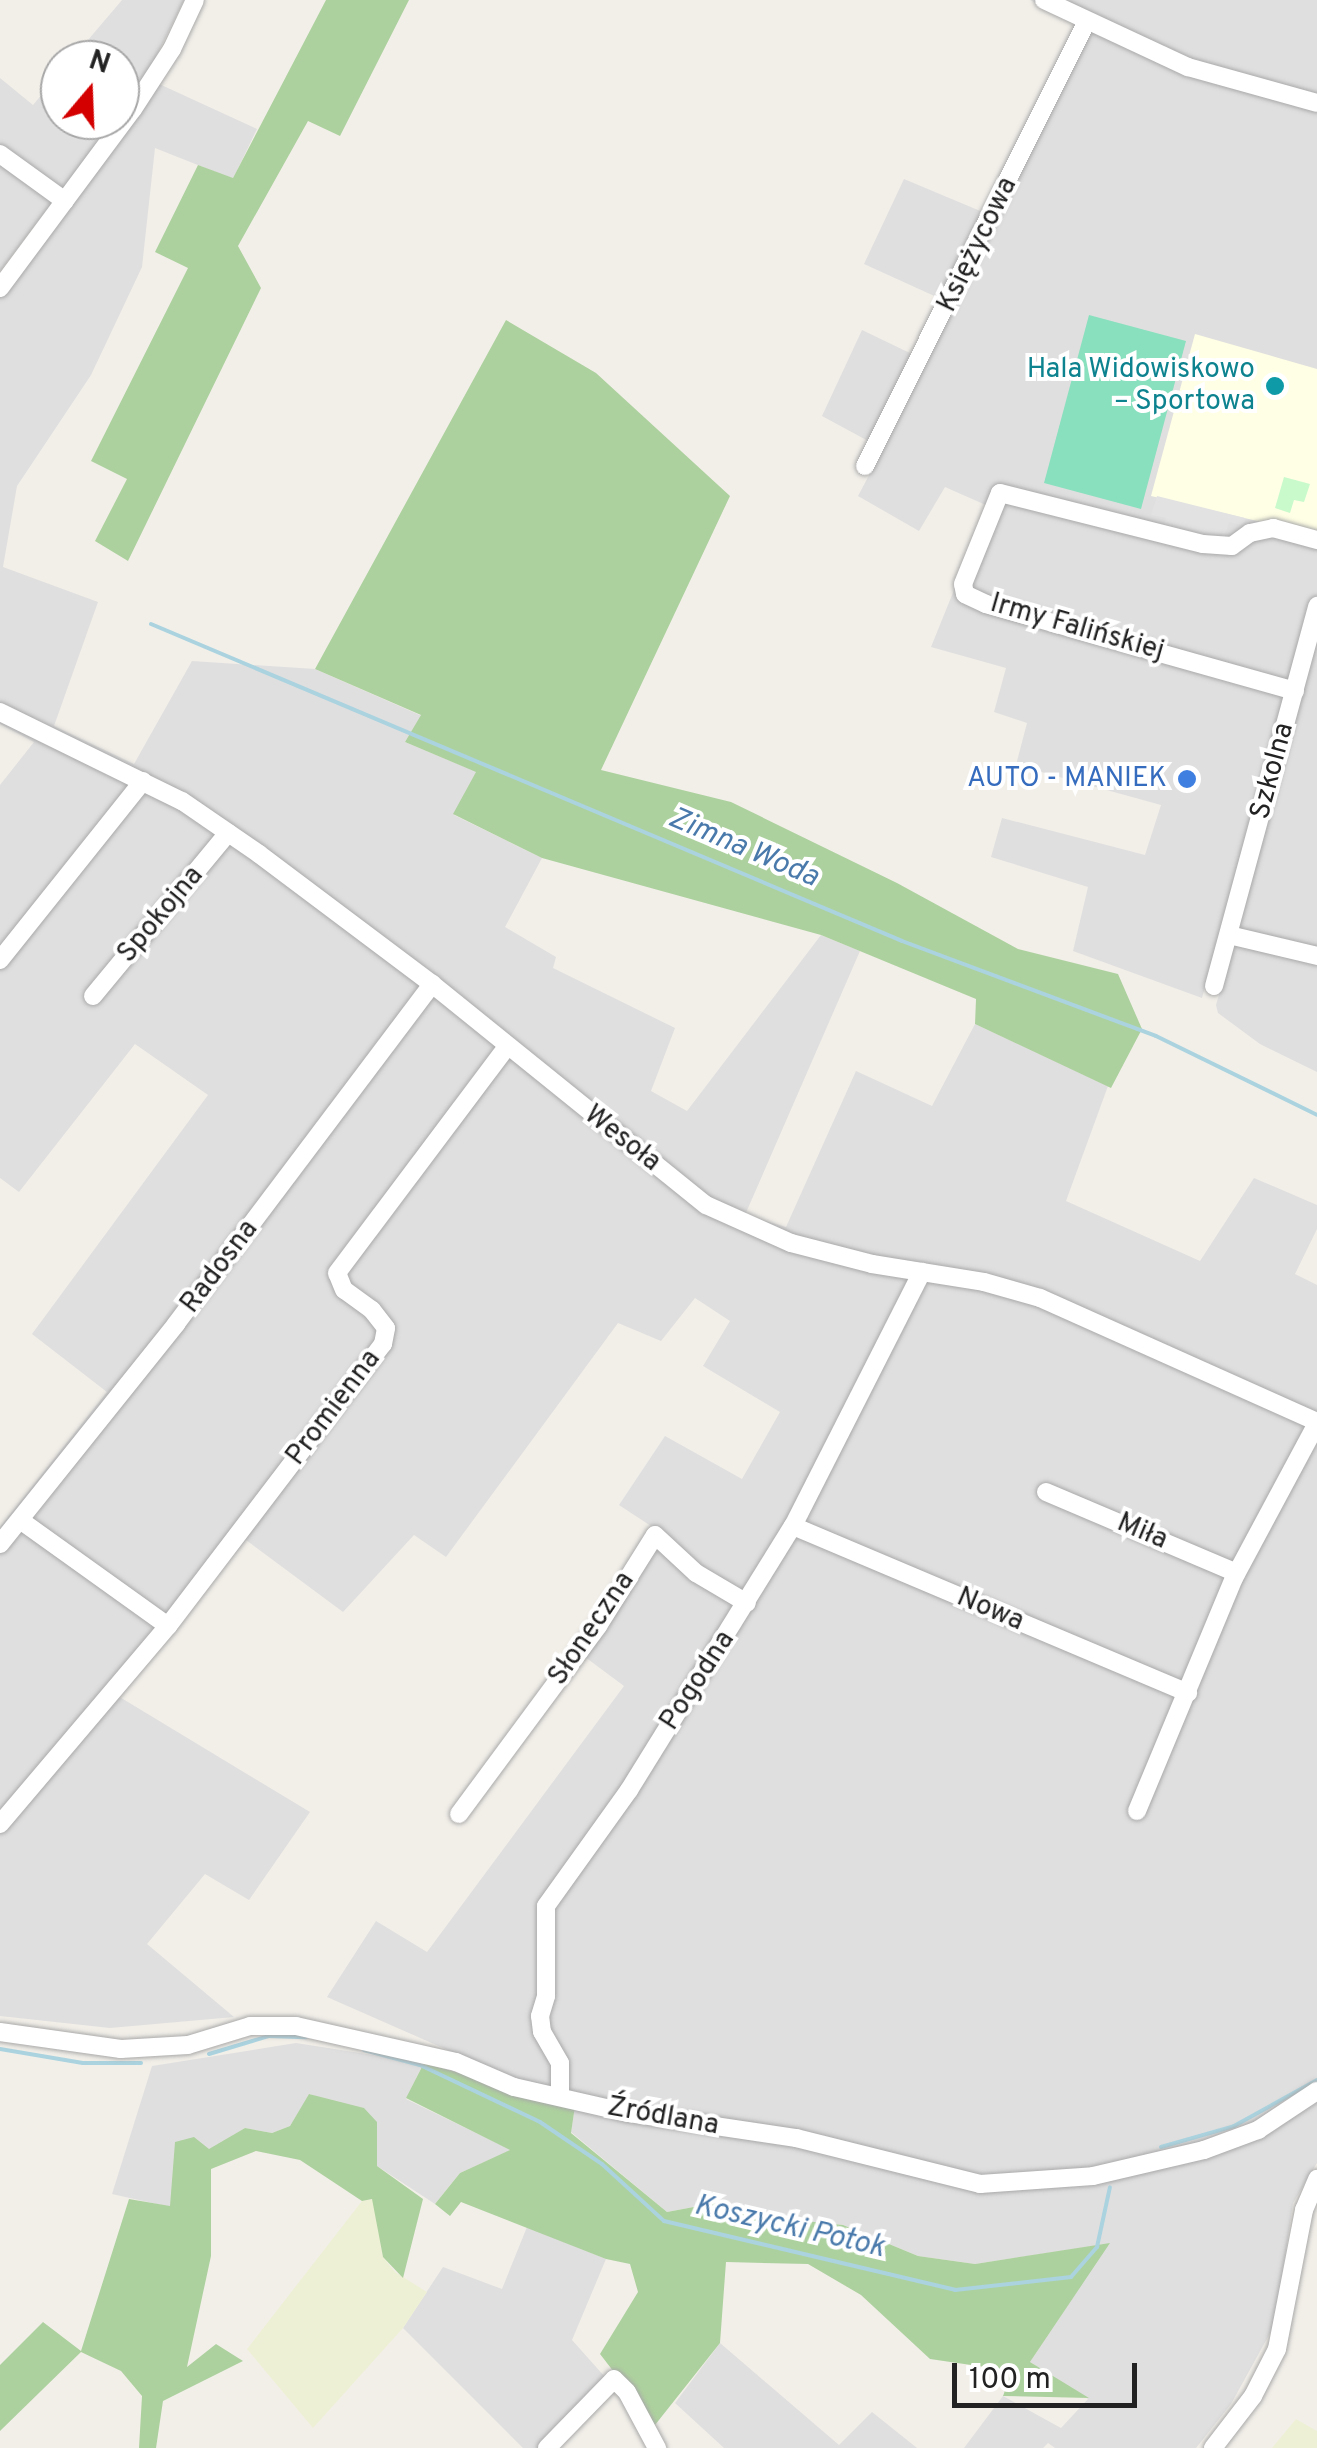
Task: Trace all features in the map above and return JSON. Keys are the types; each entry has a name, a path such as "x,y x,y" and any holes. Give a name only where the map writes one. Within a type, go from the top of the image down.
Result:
{"street":[{"path":"0,288 146,88 196,0"},
{"path":"1044,0 1188,68 1317,103"},
{"name":"Księżycowa","path":"865,466 1087,21"},
{"path":"0,154 65,201"},
{"name":"Irmy Falińskiej","path":"1295,690 965,594 964,584 1000,492 1203,544 1232,546 1250,533 1272,528 1317,540"},
{"name":"Szkolna","path":"1214,986 1317,606"},
{"name":"Wesoła","path":"0,712 143,781 228,833 432,984 506,1048 706,1205 790,1244 984,1282 1040,1298 1317,1422"},
{"path":"0,960 143,781"},
{"name":"Spokojna","path":"93,996 228,833"},
{"path":"1229,936 1317,956"},
{"name":"Radosna","path":"0,1544 188,1308 432,984"},
{"name":"Promienna","path":"0,1824 168,1626 383,1344 386,1328 372,1310 344,1290 338,1274 506,1048"},
{"name":"Pogodna","path":"560,2096 560,2063 542,2032 540,2016 546,1996 546,1906 629,1790 793,1526 922,1272"},
{"path":"1137,1810 1237,1573 1317,1422"},
{"name":"Miła","path":"1046,1492 1237,1573"},
{"path":"20,1520 168,1626"},
{"name":"Nowa","path":"793,1526 1188,1692"},
{"name":"Słoneczna","path":"459,1814 598,1626 655,1535 696,1573 747,1603"},
{"name":"Źródlana","path":"0,2032 121,2049 188,2044 250,2026 296,2026 456,2062 514,2087 628,2113 796,2138 980,2184 1044,2183 1092,2176 1204,2150 1258,2130 1317,2091"},
{"path":"1213,2448 1254,2396 1277,2349 1304,2210 1317,2179"},
{"path":"547,2448 614,2379 627,2392 657,2448"}],"shaded area":[{"path":"122,0 184,0 140,87 140,40 88,40"},
{"path":"1030,0 1317,0 1317,951 1221,928 1202,998 1073,951 1088,887 991,857 1002,818 1145,855 1161,805 1016,765 1027,723 994,712 1006,668 931,647 988,506 945,487 919,531 858,496 883,449 822,416 862,330 914,355 941,299 864,264 904,179 985,213 1080,26"},
{"path":"0,78 33,105 40,97 40,140 100,140 0,271"},
{"path":"157,83 257,129 233,179 155,148 142,267 91,375 17,486 3,567 98,602 54,726 134,764 192,661 315,669 422,716 405,742 477,772 454,815 542,858 505,927 556,957 553,968 675,1028 651,1091 687,1111 821,935 860,951 745,1215 786,1227 856,1071 932,1106 975,1024 1108,1086 1066,1201 1200,1261 1254,1178 1317,1205 1317,1229 1295,1274 1317,1285 1317,2163 1293,2203 1275,2324 1231,2404 1196,2448 1055,2448 1048,2443 1043,2448 964,2448 1003,2396 1061,2428 1088,2399 1030,2362 1108,2244 975,2264 918,2256 843,2225 777,2218 715,2203 667,2212 571,2132 575,2106 327,1997 376,1921 427,1952 624,1686 581,1654 657,1530 619,1505 665,1436 742,1479 780,1412 703,1366 730,1321 695,1298 661,1341 618,1323 446,1557 414,1535 343,1612 246,1540 118,1696 310,1812 249,1900 205,1874 147,1944 234,2017 110,2028 0,2016 0,1527 107,1392 32,1334 208,1095 135,1044 19,1192 0,1178 0,785 34,742 0,724 0,297 115,140 140,140 140,106"},
{"path":"1195,334 1317,369 1317,535 1151,496"},
{"path":"1157,496 1245,518 1244,526 1229,522 1223,541 1165,526 1166,518 1151,515"},
{"path":"1239,944 1317,963 1317,1072 1260,1044 1218,1013 1216,1005 1232,950"},
{"path":"296,2043 424,2063 406,2099 511,2150 460,2173 435,2204 377,2166 377,2123 310,2094 290,2126 272,2133 245,2128 209,2150 170,2207 112,2194 152,2066"},
{"path":"373,2199 383,2257 395,2272 427,2292 403,2328 313,2428 247,2349 362,2201"},
{"path":"527,2227 606,2259 572,2340 605,2377 538,2448 523,2448 403,2328 443,2267 502,2289"},
{"path":"720,2343 839,2445 872,2412 917,2448 724,2448 675,2403"},
{"path":"1296,2419 1317,2431 1317,2448 1272,2448"}],"green space":[{"path":"326,0 409,0 340,136 308,121 238,246 261,288 128,561 95,541 127,479 91,461 188,268 155,252 198,165 233,178"},
{"path":"1089,315 1186,341 1141,509 1044,483"},
{"path":"506,320 596,373 730,496 601,770 731,802 897,883 1018,949 1118,974 1142,1029 1111,1088 975,1024 976,999 821,935 542,858 453,814 476,772 405,742 421,715 315,669"},
{"path":"1284,477 1310,484 1304,502 1294,500 1290,513 1275,508"},
{"path":"424,2063 575,2106 571,2133 667,2212 715,2203 777,2218 843,2225 918,2256 975,2264 1110,2243 1030,2362 1089,2398 1003,2396 1012,2371 930,2359 861,2295 808,2264 726,2262 720,2343 655,2425 600,2354 638,2292 630,2264 606,2259 461,2202 450,2216 435,2204 460,2173 510,2150 406,2098"},
{"path":"309,2094 364,2108 377,2122 377,2166 423,2199 403,2278 383,2257 372,2199 362,2201 300,2160 256,2151 211,2169 211,2256 187,2367 216,2344 243,2361 163,2401 156,2448 139,2448 142,2396 121,2371 81,2352 0,2431 0,2365 43,2322 81,2351 129,2199 170,2206 175,2142 194,2137 209,2149 245,2128 272,2133 290,2126"}],"waterway":[{"name":"Zimna Woda","path":"151,624 902,941 1156,1036 1317,1115"},
{"name":"Koszycki Potok","path":"209,2054 269,2036 306,2037"},
{"name":"Koszycki Potok","path":"0,2049 83,2063 141,2063"},
{"name":"Koszycki Potok","path":"364,2050 420,2065 540,2122 602,2164 664,2221 955,2290 1071,2277 1097,2247 1110,2187"},
{"name":"Koszycki Potok","path":"1161,2147 1234,2126 1317,2080"}],"place":[{"name":"Hala Widowiskowo – Sportowa","path":"1275,386"},
{"name":"AUTO - MANIEK","path":"1187,779"}]}
